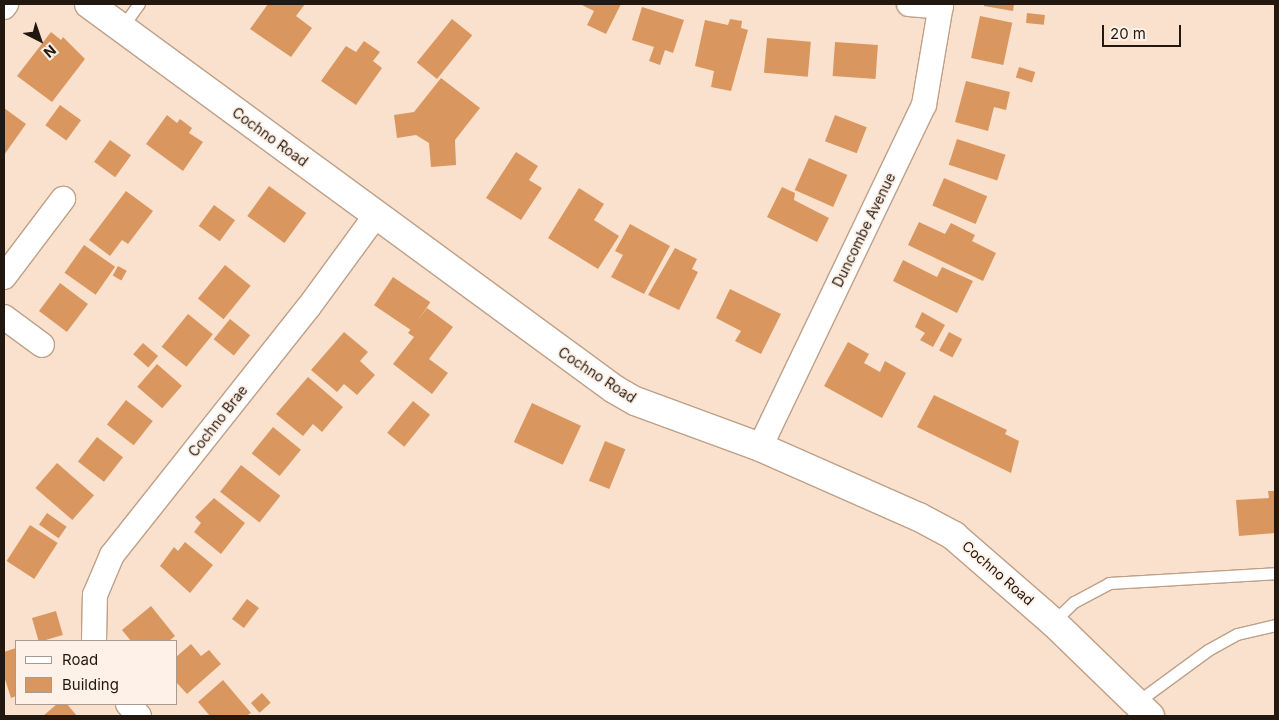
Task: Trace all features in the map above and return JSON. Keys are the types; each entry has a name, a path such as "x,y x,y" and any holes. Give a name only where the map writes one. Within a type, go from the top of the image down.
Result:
{"street":[{"name":"Cochno Road","path":"89,4 614,389 635,401 760,447 919,517 954,536 1054,622 1144,709"},
{"path":"909,4 941,6"},
{"name":"Duncombe Avenue","path":"760,447 924,105 941,6"},
{"path":"4,277 63,199"},
{"name":"Cochno Brae","path":"94,640 95,595 112,555 308,308 376,215"},
{"path":"4,317 42,345"},
{"path":"129,705 139,716"}],"lane":[{"path":"122,27 140,4"},
{"path":"1054,622 1074,602 1109,583 1275,573"},
{"path":"1144,709 1208,650 1237,634 1275,626"}],"building":[{"path":"268,4 305,4 296,16 312,28 291,57 250,29"},
{"path":"580,4 621,4 606,34 587,25 594,11"},
{"path":"984,4 1014,4 1013,11 984,6"},
{"path":"642,7 684,20 673,53 665,50 660,65 649,61 654,47 632,40"},
{"path":"1027,13 1045,15 1044,25 1026,23"},
{"path":"980,16 1012,23 1003,65 971,58"},
{"path":"452,19 472,35 437,79 417,63"},
{"path":"730,19 742,21 741,28 748,30 731,91 711,87 714,71 695,66 705,20 728,25"},
{"path":"51,32 61,40 63,37 85,59 52,102 17,76"},
{"path":"767,38 811,42 808,77 764,73"},
{"path":"364,41 380,52 373,61 382,68 356,105 321,81 346,46 356,52"},
{"path":"835,42 878,45 876,79 833,76"},
{"path":"1019,67 1035,72 1032,82 1016,78"},
{"path":"441,78 480,108 455,140 456,165 431,167 429,143 416,135 397,138 394,115 414,112"},
{"path":"966,81 1010,92 1006,110 994,107 988,131 955,122"},
{"path":"60,105 81,120 66,141 45,125"},
{"path":"4,108 26,124 4,155"},
{"path":"167,115 177,123 180,119 192,128 189,133 203,142 183,171 146,144"},
{"path":"835,115 867,127 857,153 825,141"},
{"path":"957,139 1006,155 997,180 949,165"},
{"path":"110,140 131,155 115,177 94,162"},
{"path":"516,152 538,166 529,180 542,188 521,220 486,198"},
{"path":"809,158 847,175 833,207 795,190"},
{"path":"944,178 987,196 976,224 932,206"},
{"path":"269,186 306,213 284,243 247,216"},
{"path":"782,187 795,193 794,200 829,218 817,242 767,217"},
{"path":"579,188 604,204 594,220 619,236 598,269 548,238"},
{"path":"126,191 153,211 128,244 122,240 110,256 89,240"},
{"path":"214,205 235,220 220,241 199,226"},
{"path":"919,222 945,234 951,223 975,235 972,241 996,253 983,281 908,245"},
{"path":"630,224 670,246 644,294 611,277 623,255 615,251"},
{"path":"84,245 115,267 96,295 64,273"},
{"path":"675,248 697,259 692,269 698,272 679,310 648,295"},
{"path":"903,260 937,277 942,267 973,281 957,313 893,281"},
{"path":"225,265 251,286 224,319 198,298"},
{"path":"118,266 127,271 121,280 113,276"},
{"path":"393,277 430,302 411,330 374,305"},
{"path":"60,283 88,304 67,332 39,311"},
{"path":"730,289 781,314 761,354 735,341 741,331 716,318"},
{"path":"427,308 453,327 429,359 448,373 432,394 393,364 414,337 408,333"},
{"path":"922,312 945,325 933,347 920,340 925,333 915,327"},
{"path":"188,314 213,334 186,367 162,347"},
{"path":"230,319 250,335 234,356 214,339"},
{"path":"344,332 368,352 360,361 375,375 357,395 344,384 337,392 311,370"},
{"path":"949,332 962,339 952,358 939,351"},
{"path":"848,342 869,354 864,363 880,372 885,361 906,373 882,418 824,386"},
{"path":"143,343 158,356 148,367 133,354"},
{"path":"157,364 182,386 162,408 137,387"},
{"path":"308,377 343,407 322,432 313,424 303,436 276,414"},
{"path":"934,395 1007,430 1005,434 1019,441 1011,473 917,427"},
{"path":"126,400 153,421 134,445 107,424"},
{"path":"413,401 430,415 404,447 387,433"},
{"path":"532,403 581,426 563,465 514,442"},
{"path":"273,427 301,450 280,476 252,453"},
{"path":"97,437 123,457 104,482 78,461"},
{"path":"605,441 625,449 609,489 589,481"},
{"path":"57,463 94,495 72,520 35,488"},
{"path":"241,465 280,496 259,523 220,492"},
{"path":"1268,491 1275,491 1275,533 1239,536 1236,500 1269,498"},
{"path":"214,498 245,523 221,554 194,532 201,523 195,517"},
{"path":"47,513 67,527 59,538 39,524"},
{"path":"30,525 58,543 34,579 7,561"},
{"path":"185,542 213,565 190,593 160,566 174,547 178,551"},
{"path":"247,599 259,608 244,628 232,619"},
{"path":"151,606 175,636 170,640 130,640 122,630"},
{"path":"56,611 63,635 38,640 32,618"},
{"path":"191,644 201,656 209,650 221,664 187,694 178,684 178,655"},
{"path":"15,648 15,696 11,698 4,676 4,652"},
{"path":"223,680 251,713 246,716 210,716 198,702"},
{"path":"262,693 271,703 260,713 251,703"},
{"path":"56,705 68,705 77,716 43,716"}]}
